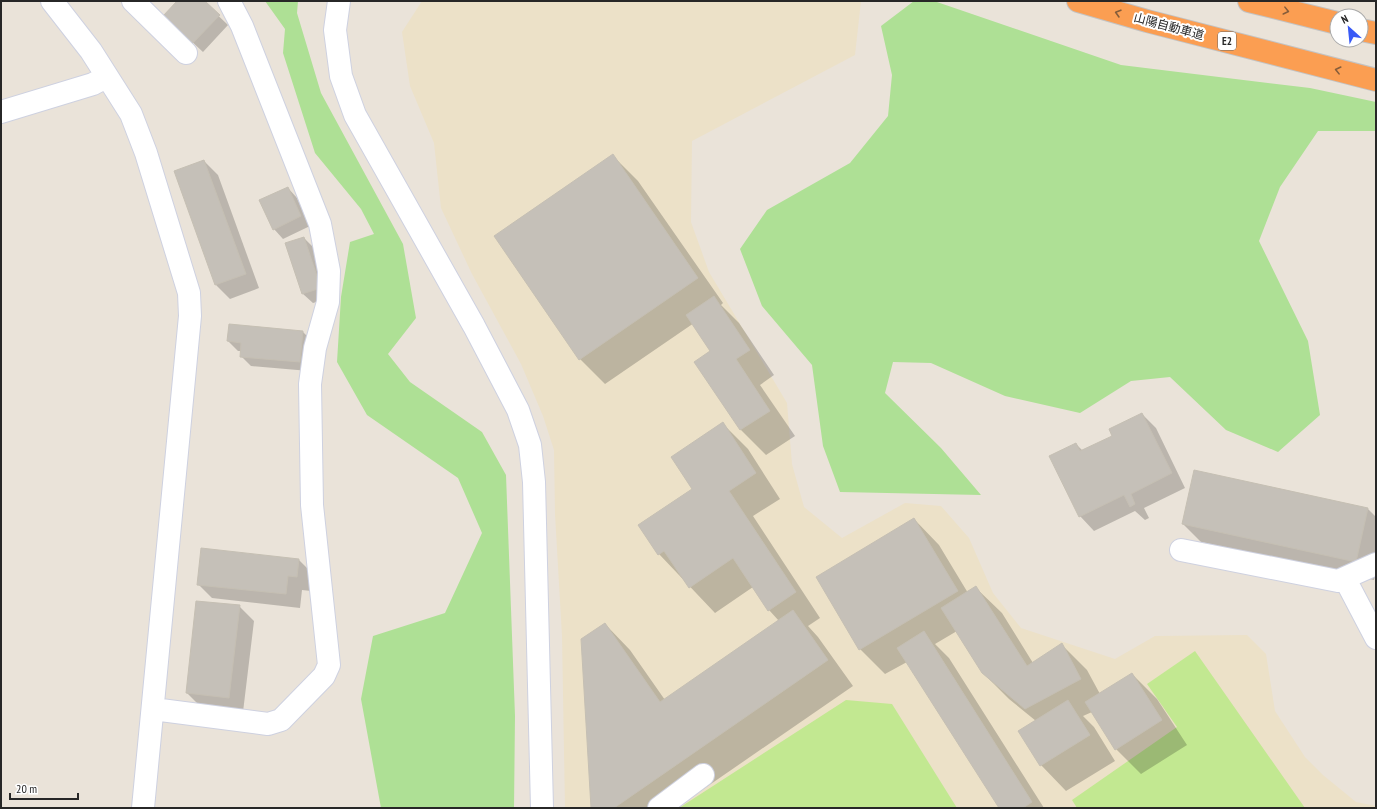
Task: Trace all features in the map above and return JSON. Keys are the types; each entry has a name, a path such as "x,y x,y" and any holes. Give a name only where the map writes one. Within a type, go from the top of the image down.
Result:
{"highway":[{"name":"山陽自動車道","path":"1078,1 1147,21 1376,80"},
{"path":"1249,1 1329,21"}],"street":[{"path":"52,1 91,51 134,120 146,153 189,293 190,316 143,808"},
{"path":"132,1 186,53"},
{"path":"153,709 268,724 281,720 324,676 329,665 312,505 310,384 315,348 328,302 329,271 320,224 242,26 229,1"},
{"path":"338,1 335,30 341,76 355,115 474,326 518,410 530,445 534,482 542,808"},
{"path":"1,112 93,84 106,77"},
{"path":"1181,550 1338,581 1376,564"},
{"path":"1345,578 1376,638"},
{"path":"659,808 703,775"}],"shaded area":[{"path":"422,1 861,1 855,55 692,141 691,222 709,272 787,403 792,464 804,507 842,538 905,503 941,506 969,538 993,593 1021,628 1115,659 1155,636 1247,635 1266,654 1275,711 1305,757 1323,775 1356,802 1376,806 1376,808 565,808 562,636 555,514 554,450 543,416 521,364 472,274 441,208 434,143 410,86 402,32"}],"green space":[{"path":"265,1 298,1 297,13 321,93 403,244 416,318 388,354 410,382 482,432 506,475 515,716 514,808 381,808 361,699 373,636 445,613 482,533 458,478 367,415 337,362 341,297 350,242 374,234 361,209 315,153 283,53 285,29"},
{"path":"914,1 934,1 1121,65 1310,88 1376,102 1376,131 1318,131 1280,187 1259,241 1308,341 1320,415 1278,452 1226,430 1170,377 1131,381 1080,413 1005,396 931,363 893,362 885,393 941,448 981,495 840,492 823,446 812,365 762,306 740,249 767,210 850,163 888,116 892,75 881,26"},
{"path":"1195,651 1305,808 1077,808 1072,800 1177,727 1147,684"},
{"path":"846,700 892,704 957,808 679,808"}],"building":[{"path":"177,1 205,1 220,15 193,43 163,16"},
{"path":"613,154 698,278 579,360 494,236"},
{"path":"204,160 246,274 215,285 174,171"},
{"path":"288,187 301,216 273,230 259,200"},
{"path":"304,237 321,288 302,294 285,243"},
{"path":"714,296 750,350 736,359 770,411 740,430 694,362 710,351 686,315"},
{"path":"229,324 303,331 300,362 240,357 241,343 227,341"},
{"path":"1142,413 1172,473 1131,494 1135,504 1130,507 1124,495 1079,517 1049,456 1076,443 1080,451 1112,436 1109,429"},
{"path":"723,422 756,473 729,491 796,592 768,611 733,558 689,588 664,551 658,555 638,525 692,489 671,457"},
{"path":"1194,470 1368,508 1356,562 1182,524"},
{"path":"914,518 958,591 859,650 816,577"},
{"path":"201,548 299,559 297,577 288,576 286,594 197,585"},
{"path":"976,586 1027,666 1062,643 1081,679 1025,709 982,673 941,608"},
{"path":"196,601 240,605 229,698 186,693"},
{"path":"793,610 828,660 614,808 591,808 581,639 605,623 660,702"},
{"path":"924,631 1032,802 1023,808 999,808 897,648"},
{"path":"1132,673 1162,720 1115,750 1085,702"},
{"path":"1068,700 1090,735 1040,766 1018,731"}]}
